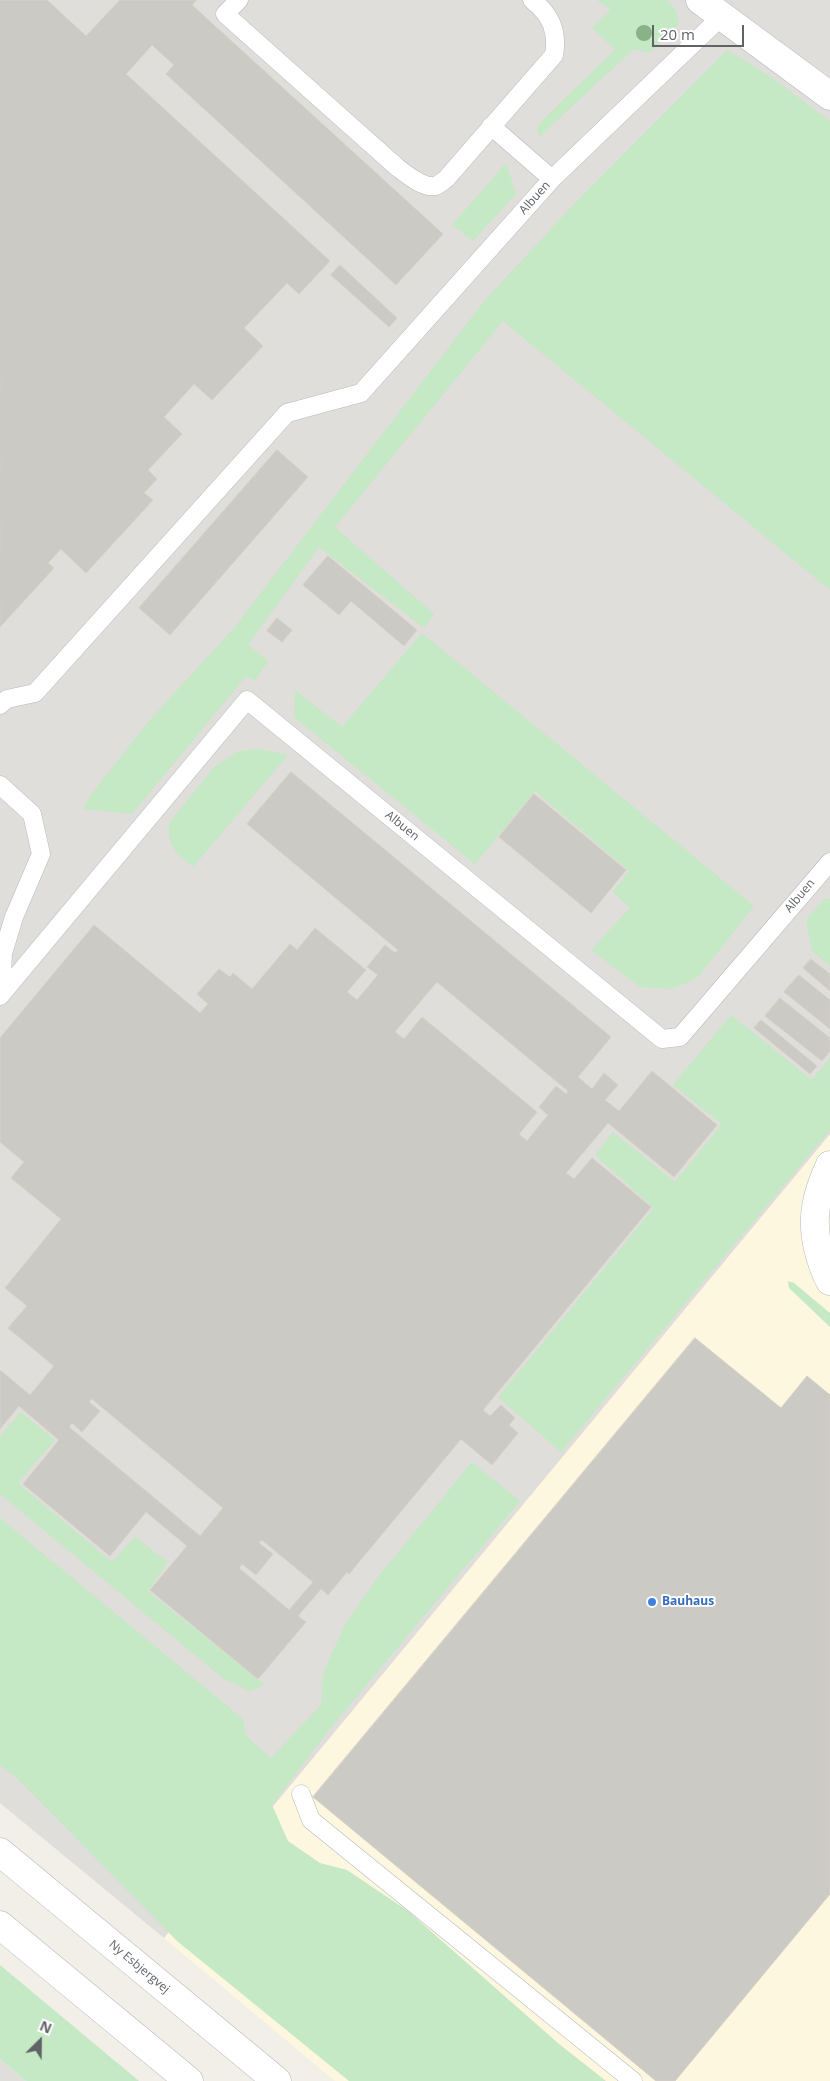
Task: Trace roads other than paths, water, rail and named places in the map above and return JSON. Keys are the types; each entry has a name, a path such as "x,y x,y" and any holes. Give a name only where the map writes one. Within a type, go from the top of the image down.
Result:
{"street":[{"path":"700,0 830,96"},
{"path":"829,1277 815,1238 814,1216 819,1193 830,1166"},
{"name":"Ny Esbjergvej","path":"0,1852 277,2081"},
{"path":"0,1925 189,2081"}],"lane":[{"path":"239,0 225,14 398,168 414,180 426,185 436,186 446,179 554,55 556,42 554,27 549,16 532,0"},
{"name":"Albuen","path":"0,705 7,698 35,693 287,413 361,393 552,179 722,16"},
{"path":"492,126 552,179"},
{"name":"Albuen","path":"1,996 247,700 662,1040 680,1037 830,862"},
{"path":"0,785 32,814 41,854 14,917 6,944 1,996"},
{"path":"301,1794 311,1820 633,2081"}],"place":[{"name":"Bauhaus","path":"652,1602"}]}
